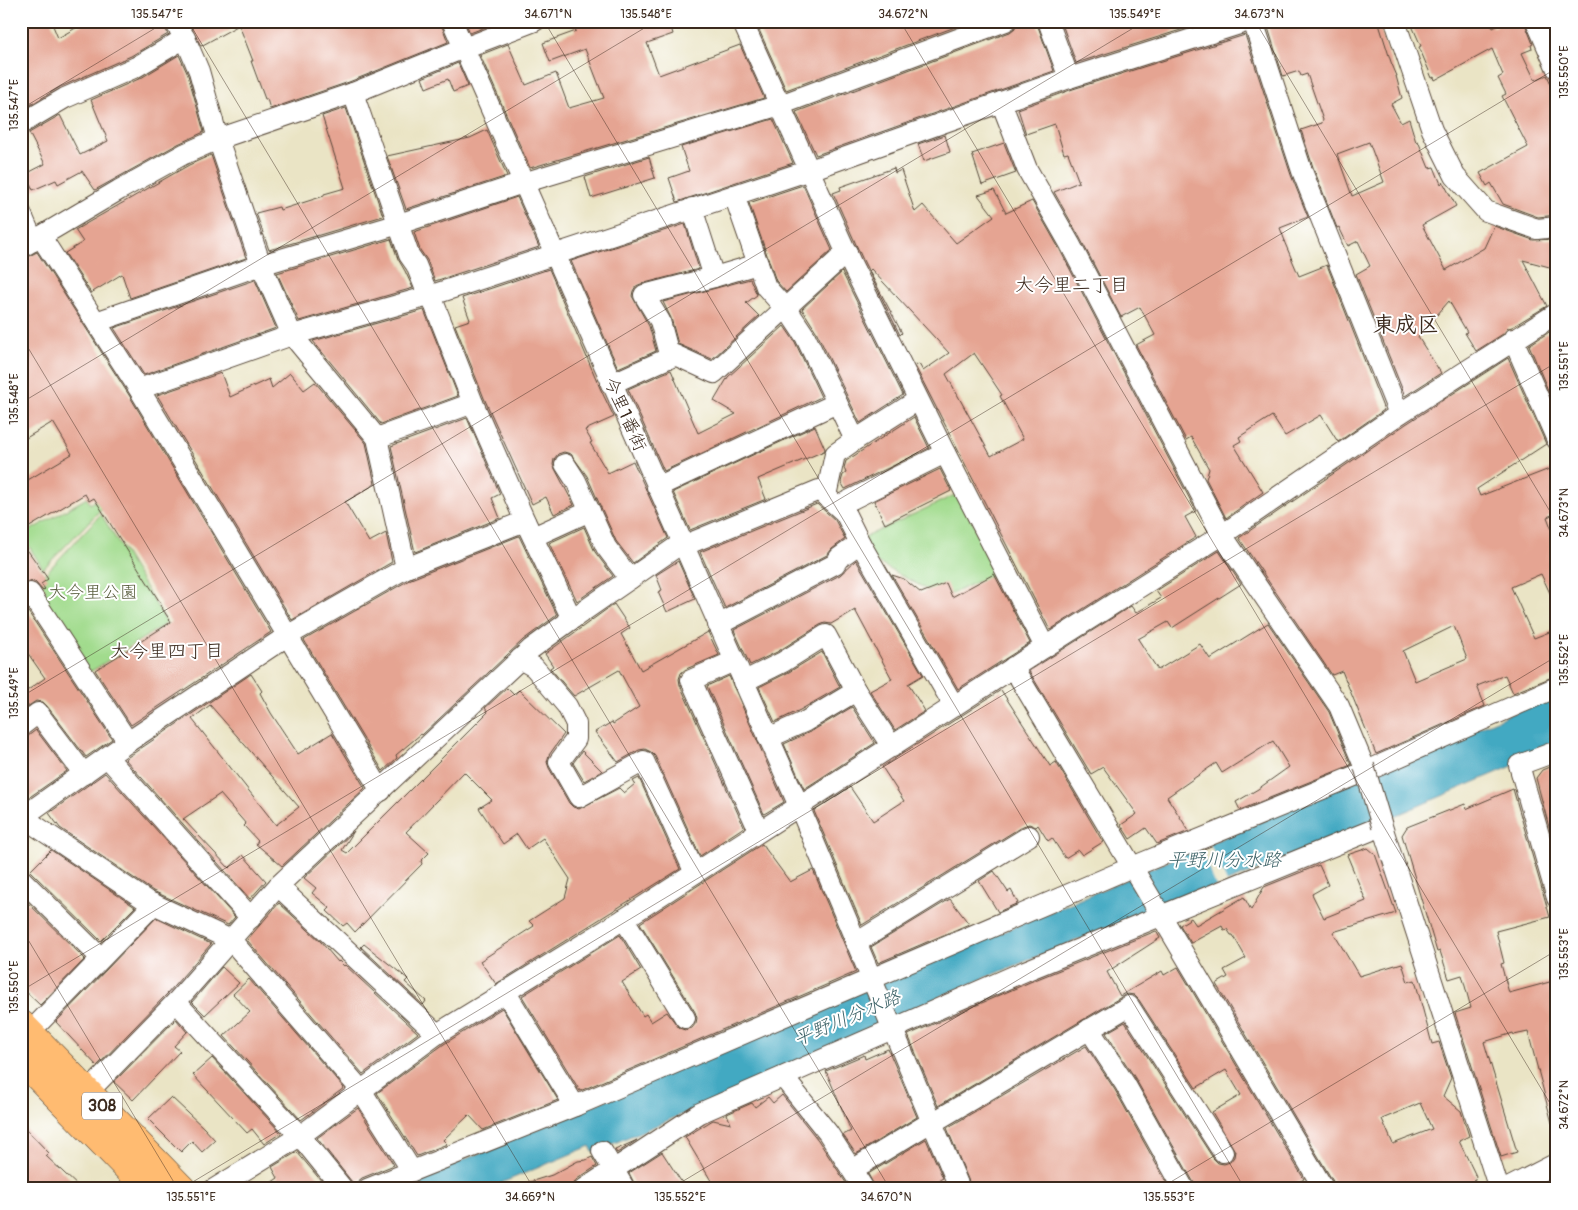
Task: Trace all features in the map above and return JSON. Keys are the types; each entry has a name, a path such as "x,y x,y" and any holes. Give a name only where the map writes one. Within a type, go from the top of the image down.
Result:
{"highway":[{"name":"308","path":"25,1028 182,1189"},
{"name":"308","path":"21,1059 148,1189"}],"street":[{"path":"174,21 186,38 198,71 218,140 261,265 292,335 377,438 406,568"},
{"name":"今里1番街","path":"452,21 799,806 960,1189"},
{"path":"32,242 184,154 218,140 353,93 535,21"},
{"path":"742,21 847,252 918,400 1045,647"},
{"path":"96,322 261,265 780,105 1006,21"},
{"path":"1048,21 1069,78"},
{"path":"139,388 292,335 429,296 810,170 1069,78 1249,21"},
{"path":"1253,21 1302,171 1399,414"},
{"path":"1395,21 1432,130 1455,176 1486,211 1537,229 1557,226"},
{"path":"1536,21 1557,69"},
{"path":"21,124 65,98 136,68 186,38"},
{"path":"353,93 409,255 416,265 435,306 473,403 529,529 572,619"},
{"path":"1002,102 1027,169 1070,244 1222,535 1339,706 1364,766 1499,1189"},
{"path":"734,195 766,287 785,308 805,336 855,440"},
{"path":"692,208 714,277"},
{"path":"21,213 32,242 96,322 139,388 381,792"},
{"path":"611,384 676,355 714,373 847,252"},
{"path":"670,358 660,320 644,295 758,264"},
{"path":"214,1189 300,1136 437,1034 695,873 1013,667 1222,535 1399,414 1513,339 1557,313"},
{"path":"1513,339 1557,440"},
{"path":"832,501 835,454 918,400"},
{"path":"377,438 473,403"},
{"path":"657,487 838,403"},
{"path":"832,501 945,453"},
{"path":"564,464 576,481 606,547 630,578"},
{"path":"88,1092 176,1002 278,886 381,792 520,659 531,649 630,578 683,545 818,490 846,513 860,543 954,706"},
{"path":"412,1171 361,1090 231,940 154,904 22,817 128,742 287,636 406,568 590,511"},
{"path":"718,625 835,564 839,558 860,543"},
{"path":"30,593 128,742"},
{"path":"743,682 783,662 826,634 856,691 892,747"},
{"path":"520,659 534,667 567,706 576,724 576,739 559,762 579,798 644,761 695,873"},
{"path":"734,661 691,680 759,831"},
{"path":"1013,667 1324,1189"},
{"path":"367,1189 575,1106 1132,867 1369,770 1557,687"},
{"path":"768,738 806,721 856,691"},
{"path":"21,726 38,712 84,774"},
{"path":"1557,751 1519,765 1557,898"},
{"path":"107,757 250,918"},
{"path":"584,1189 700,1113 1026,971 1382,826"},
{"path":"856,943 1029,836"},
{"path":"21,879 101,958"},
{"path":"278,886 437,1034"},
{"path":"25,1028 101,958 154,904"},
{"path":"624,918 685,1018"},
{"path":"505,991 575,1106"},
{"path":"176,1002 300,1136 343,1189"},
{"path":"852,1170 1129,1006 1223,1152"},
{"path":"1089,1029 1125,1084 1184,1189"},
{"path":"783,1078 828,1133 864,1189"},
{"path":"602,1151 625,1189"},
{"path":"1506,1189 1557,1163"}],"green space":[{"path":"959,493 997,572 943,598 876,562 863,538"},
{"path":"106,494 110,500 43,569 22,535 87,498 90,504"},
{"name":"大今里公園","path":"101,514 167,623 90,672 31,582 46,573"}],"water":[{"name":"平野川分水路","path":"1557,694 1557,747 1369,827 1065,945 917,1006 920,1014 593,1152 590,1146 487,1189 395,1189 1050,912"}],"pier":[{"path":"1208,840 1228,885 1218,890 1198,844"}],"building":[{"path":"21,21 51,21 58,38 88,21 162,21 168,34 131,56 60,87 22,110"},
{"path":"188,21 440,21 448,42 349,82 270,109 239,25 201,46"},
{"path":"465,21 496,21 496,23 470,33"},
{"path":"572,21 669,21 673,34 647,43 659,75 740,45 764,98 530,168 480,55 508,44 526,85 556,73 569,108 604,98 585,49 550,62 543,43 576,31"},
{"path":"755,21 971,21 786,90"},
{"path":"1018,21 1036,21 1054,71 816,155 796,112 1010,32 1015,28"},
{"path":"1061,21 1209,21 1076,63"},
{"path":"1266,21 1378,21 1397,76 1402,98 1391,104 1401,123 1409,119 1416,142 1418,141 1429,168 1434,167 1441,184 1443,182 1456,206 1422,225 1446,270 1484,248 1494,226 1533,240 1557,239 1557,269 1523,260 1547,306 1508,328 1503,334 1476,351 1449,301 1418,337 1441,373 1405,396 1356,274 1370,266 1358,241 1348,246 1339,227 1337,228 1301,130 1322,123 1323,120 1307,74 1301,76 1299,71 1283,76","holes":["1369,142 1384,182 1352,196 1337,154"]},
{"path":"1410,21 1490,21 1493,28 1507,21 1524,21 1533,44 1531,45 1532,49 1522,53 1535,80 1547,75 1557,97 1557,215 1538,217 1503,204 1491,183 1487,186 1480,173 1528,147 1502,96 1506,94 1498,78 1503,75 1492,49 1435,80 1434,77 1432,78"},
{"path":"1549,21 1557,21 1557,33 1555,34"},
{"path":"1245,35 1291,175 1308,217 1280,228 1284,241 1299,276 1327,265 1384,410 1338,442 1321,415 1285,436 1272,416 1239,437 1241,441 1234,445 1263,492 1226,518 1206,479 1209,469 1191,437 1186,440 1136,345 1155,335 1140,307 1121,317 1054,192 1079,182 1068,153 1064,154 1055,124 1026,134 1018,109 1073,89"},
{"path":"179,55 188,75 204,132 178,144 95,190 82,171 58,184 56,180 33,190 26,174 45,164 29,133 60,115 80,155 108,141 91,100 141,78"},
{"path":"458,63 468,86 453,92 448,79 426,88 422,78"},
{"path":"346,108 383,216 269,250 256,213 279,207 280,210 345,188 322,116"},
{"path":"773,119 793,163 677,202 669,178 689,171 681,147"},
{"path":"487,130 507,176 406,209 387,156 470,138"},
{"path":"945,135 950,152 924,161 918,144"},
{"path":"1004,143 1016,173 982,185 972,154"},
{"path":"211,155 246,258 130,298 122,274 91,293 65,253 83,242 75,230 189,165"},
{"path":"649,157 655,178 591,198 585,177"},
{"path":"894,168 895,173 901,170 915,212 923,205 956,243 994,216 978,195 994,190 1006,213 1032,201 1060,250 1196,511 1185,517 1196,537 1050,630 915,366 919,364 923,371 949,353 871,269 869,271 902,333 900,335 863,260 833,193 841,190 840,187","holes":["974,353 1002,395 1000,396 1023,439 991,456 946,374"]},
{"path":"803,185 832,250 786,292 776,281 749,203"},
{"path":"517,197 539,247 435,281 427,260 420,250 414,232"},
{"path":"685,224 699,269 636,286 632,296 649,326 656,351 618,368 571,261"},
{"path":"391,239 398,259 413,288 299,321 277,273"},
{"path":"37,252 129,395 271,632 131,725 95,670 171,622 161,604 94,498 89,501 85,494 21,532 21,484 72,454 53,422 21,441 21,363 28,358 21,347 21,260"},
{"path":"549,269 614,417 585,430 592,442 590,443 608,473 633,461 668,538 633,563 616,541 587,476 571,454 564,452 558,454 554,459 553,465 574,505 554,514 546,497 532,504 484,398 455,325 470,320 462,298"},
{"path":"842,272 903,395 860,423 816,331 802,309"},
{"path":"750,279 757,295 746,303 759,316 712,359 678,344 671,318 663,302"},
{"path":"255,280 276,328 144,375 114,328"},
{"path":"424,310 458,396 381,424 313,341"},
{"path":"784,326 795,342 821,397 664,471 628,389 671,370 698,433 736,414 714,401 728,377"},
{"path":"1557,327 1557,400 1553,402 1529,345"},
{"path":"1508,358 1546,444 1477,489 1480,496 1557,466 1557,513 1547,517 1557,543 1557,608 1541,574 1511,587 1534,638 1557,629 1557,675 1513,693 1505,675 1477,686 1485,706 1376,754 1342,671 1332,675 1239,538 1406,424","holes":["1454,626 1467,659 1415,681 1403,651"]},
{"path":"221,373 230,397 269,379 272,388 290,373 304,390 315,382 366,443 375,484 345,502 369,542 386,533 392,562 292,620 157,395"},
{"path":"914,417 929,448 845,489 841,482 843,475 846,473 844,468 846,461"},
{"path":"467,418 500,494 492,498 500,518 415,552 391,446"},
{"path":"815,426 825,449 824,451 758,479 766,499 690,530 673,492"},
{"path":"940,469 951,491 885,524 874,501"},
{"path":"817,504 835,520 845,539 827,555 725,608 700,552"},
{"path":"584,527 595,552 613,576 577,601 549,543"},
{"path":"519,536 557,615 523,640 422,735 396,755 397,758 383,771 304,640 411,579"},
{"path":"21,541 48,579 41,584 45,589 43,591 35,582 29,581 21,585"},
{"path":"1219,551 1241,584 1172,628 1168,622 1138,639 1158,670 1200,644 1210,659 1268,623 1329,712 1351,765 1240,810 1236,802 1289,767 1273,741 1222,773 1216,763 1167,797 1189,831 1157,844 1146,828 1130,839 1121,825 1137,814 1103,767 1091,774 1029,671 1131,606 1136,613 1161,598 1156,591"},
{"path":"856,560 923,675 908,684 925,711 895,730 870,691 892,679 855,610 831,624 825,623 820,625 777,652 750,665 734,630 840,575"},
{"path":"678,561 695,599 667,612 658,592 662,590 656,575"},
{"path":"994,574 1030,643 958,689 892,575 904,579 921,593 946,583 952,597"},
{"path":"21,601 112,739 86,757 43,702 36,701 21,711 21,695 45,678 27,652 21,655"},
{"path":"614,604 630,628 621,634 641,670 708,632 719,655 686,669 681,673 679,679 744,827 700,856 655,756 645,749 639,750 618,762 595,732 612,722 613,724 639,707 619,670 574,696 550,668 553,666 545,654"},
{"path":"822,652 840,687 775,722 759,687"},
{"path":"251,674 262,691 260,693 271,713 298,754 332,733 365,788 282,866 256,844 258,841 244,826 246,824 220,794 183,819 229,868 243,855 266,881 250,899 125,759","holes":["210,705 299,807 276,825 192,719"]},
{"path":"729,676 784,802 764,814 707,686"},
{"path":"507,688 514,695 519,690 564,734 549,755 547,762 569,803 579,809 619,788 624,793 635,784 633,781 639,778 680,869 496,984 480,961 534,926 529,921 565,898 570,879 543,838 527,849 517,834 503,844 479,808 492,800 464,772 406,832 429,853 421,861 422,864 355,932 347,923 343,926 327,911 330,908 312,893 316,888 304,878 354,831 342,850 347,853 488,712 485,708"},
{"path":"1001,690 1050,766 1056,762 1103,842 1082,855 1078,850 1065,858 1052,838 1048,841 1038,825 1036,827 1029,824 1023,826 862,925 814,811 850,787 873,821 904,801 882,767"},
{"path":"852,707 875,743 804,789 784,744 812,731"},
{"path":"36,730 67,771 21,803 21,738 28,736"},
{"path":"582,751 602,771 584,781 573,763"},
{"path":"1557,764 1556,853 1536,778 1542,770"},
{"path":"105,773 235,917 228,925 153,891 60,828 49,813"},
{"path":"1513,789 1550,917 1496,931 1504,963 1501,964 1509,993 1557,980 1557,1123 1552,1123 1528,1032 1514,1035 1513,1033 1484,1042 1517,1152 1501,1157 1455,1013 1471,1008 1462,975 1449,979 1440,951 1437,952 1402,835 1407,827 1465,804 1466,809"},
{"path":"762,844 790,882 813,870 856,972 580,1091 522,996 620,935 641,970 622,982 643,1016 646,1014 651,1022 667,1012 679,1028 685,1030 692,1028 697,1018 695,1012 640,923"},
{"path":"1368,848 1375,854 1396,913 1333,932 1359,976 1402,963 1408,982 1415,980 1432,1044 1439,1042 1451,1078 1443,1096 1461,1111 1469,1136 1459,1141 1476,1176 1471,1189 1336,1189 1216,984 1228,977 1224,970 1246,958 1233,935 1227,929 1224,930 1222,926 1191,943 1180,925 1191,918 1196,925 1244,897 1251,910 1264,887 1319,865 1328,885 1312,894 1324,918 1366,901 1347,855","holes":["1420,1103 1432,1129 1393,1144 1382,1119"]},
{"path":"51,850 135,907 101,941 30,871"},
{"path":"994,871 1008,892 1011,890 1018,903 998,912 979,881"},
{"path":"21,896 85,959 40,1005 21,987"},
{"path":"950,899 969,924 878,963 871,947"},
{"path":"279,903 321,942 338,962 345,965 418,1033 363,1074 247,940"},
{"path":"156,918 211,944 167,994 97,1066 56,1022"},
{"path":"1156,931 1160,938 1107,972 1120,996 1162,971 1164,975 1178,967 1304,1179 1287,1189 1196,1189 1135,1078 1106,1033 1125,1022 1218,1163 1230,1162 1234,1157 1235,1151 1212,1112 1241,1095 1226,1070 1196,1088 1134,995 1128,994 1123,996 938,1106 908,1035 1030,982"},
{"path":"364,944 408,979 405,982 426,1001 423,1005 361,947"},
{"path":"222,967 239,983 205,1015 192,1002"},
{"path":"249,979 344,1088 301,1120 224,1036 250,1012 233,994"},
{"path":"502,1008 558,1100 483,1130 469,1115 443,1140 447,1144 417,1156 377,1093 444,1044"},
{"path":"176,1019 187,1032 174,1046 180,1051 133,1100 114,1082"},
{"path":"1086,1046 1115,1090 1170,1189 972,1189 947,1128"},
{"path":"888,1049 917,1117 856,1154 843,1135 851,1131 826,1071 864,1055 865,1059"},
{"path":"212,1058 281,1133 264,1144 252,1129 247,1133 193,1075"},
{"path":"782,1095 818,1140 850,1189 716,1189 685,1137 713,1120 731,1124 727,1114 752,1103 755,1107 768,1097 773,1103"},
{"path":"171,1097 215,1140 202,1152 192,1141 181,1152 148,1119"},
{"path":"358,1108 394,1165 362,1178 357,1182 355,1188 317,1138"},
{"path":"21,1124 49,1153 46,1156 81,1189 21,1189"},
{"path":"926,1139 943,1178 923,1189 876,1189 868,1174"},
{"path":"637,1140 617,1153 615,1150"},
{"path":"297,1152 328,1189 262,1189 278,1178 272,1167"},
{"path":"662,1152 686,1189 637,1189 629,1173"},
{"path":"592,1157 597,1166 577,1179 572,1189 520,1189 520,1185 552,1175 578,1161"}],"district":[{"name":"大今里二丁目","path":"1072,285"},
{"name":"東成区","path":"1406,325"},
{"name":"大今里四丁目","path":"167,651"}]}
